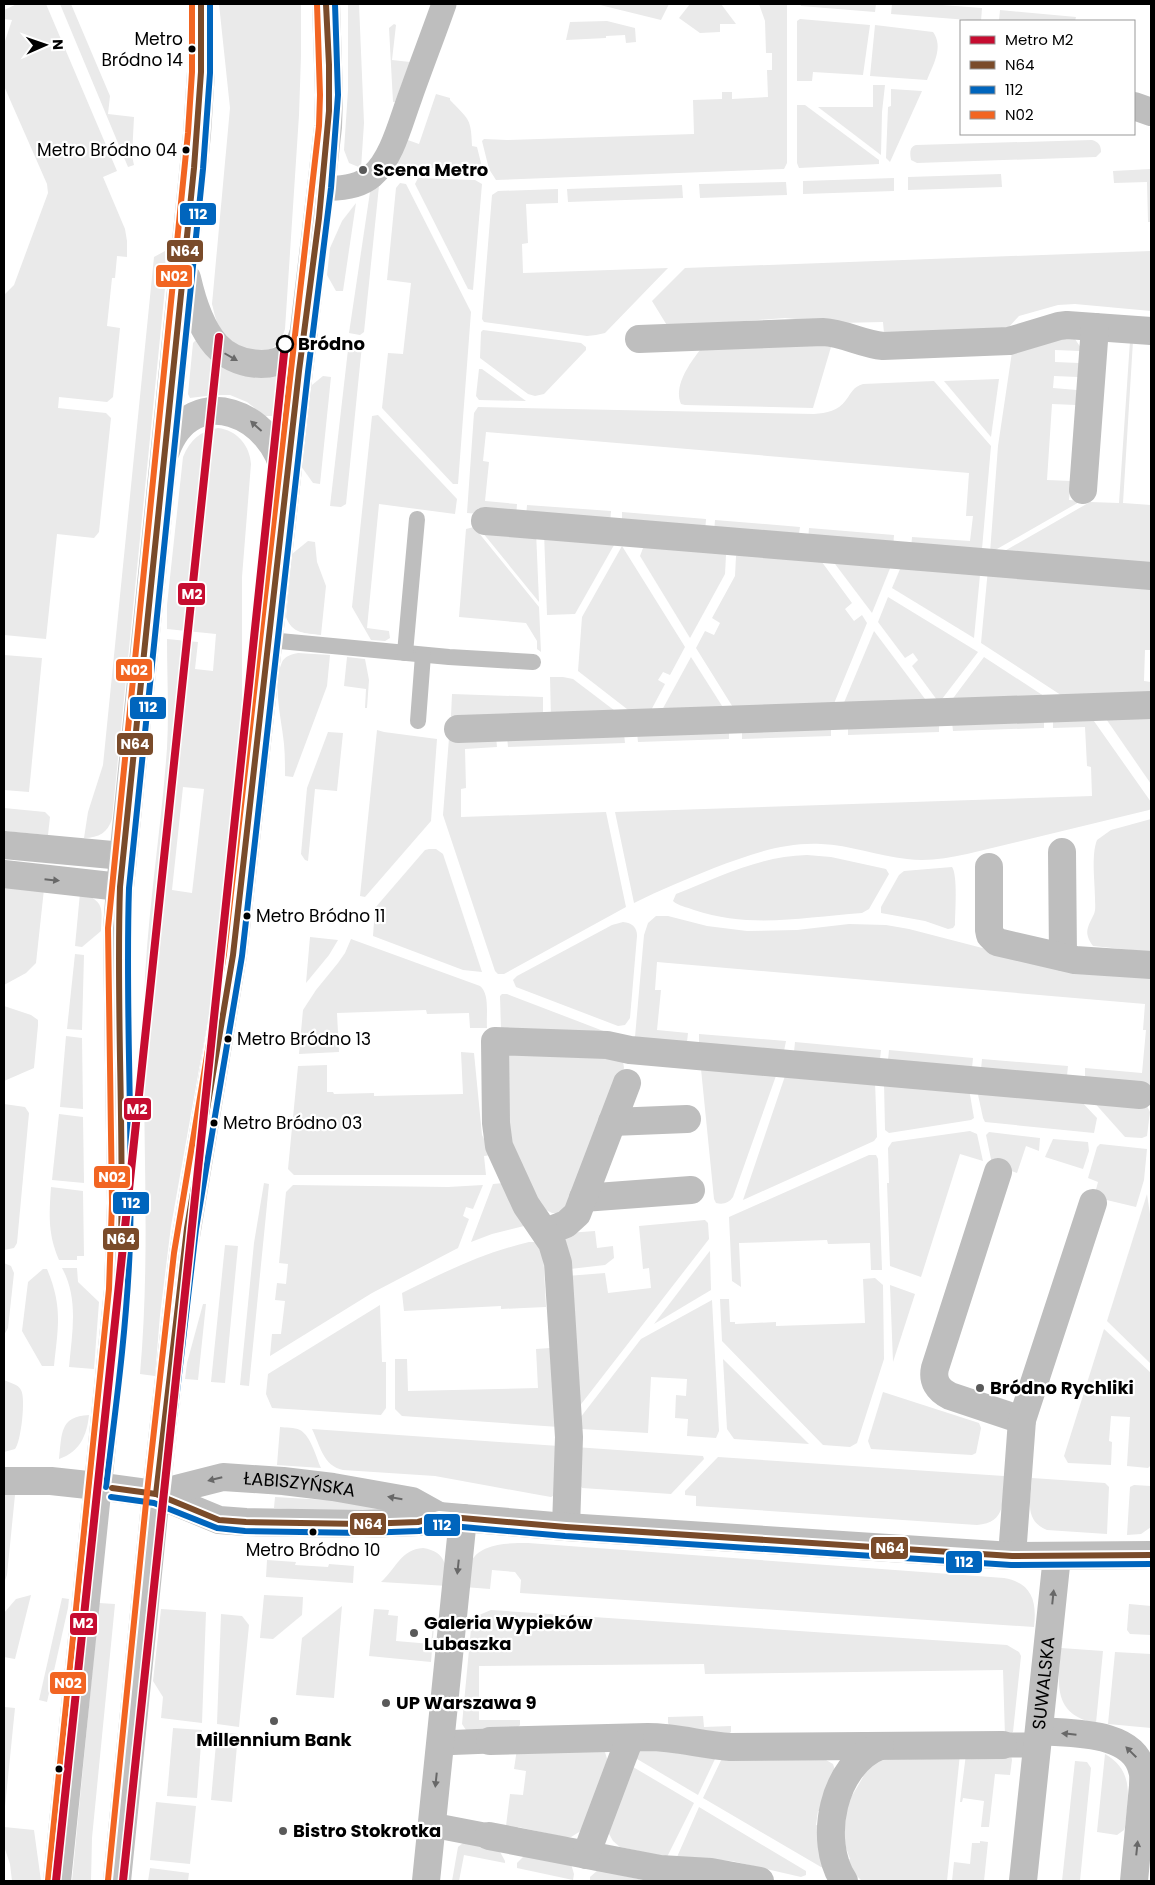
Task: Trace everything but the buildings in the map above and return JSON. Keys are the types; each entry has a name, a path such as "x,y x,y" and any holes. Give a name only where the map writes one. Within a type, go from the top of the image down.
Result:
{"main road":[{"path":"57,1881 114,1329 121,1241 117,960 120,887 200,104 201,4"},
{"path":"117,1881 156,1494 185,1246 234,955 286,483 328,127 329,95 326,4"},
{"path":"185,252 188,284 201,319 216,345 231,358 250,364 279,361 292,354 296,349 305,328"},
{"path":"164,458 172,438 185,422 193,417 209,412 232,412 253,422 265,435 280,458 286,483"}],"street":[{"path":"321,188 344,187 365,180 377,172 384,162 444,4"},
{"path":"1135,106 1151,112"},
{"path":"639,338 823,332 843,335 865,343 883,346 1009,341 1058,326 1095,326 1151,331"},
{"path":"1083,490 1095,326"},
{"path":"485,521 1151,576"},
{"path":"458,729 1151,706"},
{"path":"4,845 123,856"},
{"path":"1062,852 1062,957"},
{"path":"989,867 989,930 993,939 1000,944 1062,957 1151,965"},
{"path":"4,874 120,887"},
{"path":"566,1527 569,1437 560,1272 554,1249 546,1232 526,1205 499,1146 496,1131 495,1041 607,1045 630,1050 1146,1096"},
{"path":"546,1232 566,1224 574,1218 627,1083"},
{"path":"612,1122 687,1119"},
{"path":"998,1172 935,1368 934,1379 940,1390 950,1396 1022,1420"},
{"path":"583,1198 691,1190"},
{"path":"1012,1556 1022,1420 1093,1203"},
{"name":"ŁABISZYŃSKA","path":"156,1494 223,1477 333,1487 412,1501 451,1517"},
{"name":"ŁABISZYŃSKA","path":"4,1481 51,1482 156,1494 219,1520 246,1522 363,1524 418,1522 451,1517 566,1527 1012,1556 1151,1555"},
{"path":"426,1881 440,1743 451,1517"},
{"name":"SUWALSKA","path":"1057,1556 1038,1738 1105,1738 1119,1742 1130,1749 1138,1759 1142,1770 1146,1815 1134,1881"},
{"path":"586,1855 630,1738"},
{"path":"440,1743 667,1738 730,1747 1003,1746 1038,1738 1023,1881"},
{"path":"844,1881 831,1845 831,1815 851,1769 859,1758 868,1751 880,1746"},
{"path":"432,1825 660,1870 711,1872 760,1881"}],"lane":[{"path":"405,653 417,519"},
{"path":"269,640 423,655 533,662"},
{"path":"418,721 423,655"}],"shaded area":[{"path":"17,4 46,4 117,171 103,177 125,229 127,241 127,257 117,256 115,278 112,278 107,326 120,328 113,397 107,402 59,397 58,408 106,413 111,418 99,532 94,538 57,534 46,639 4,635 4,295 14,285 48,193 47,184 4,86 4,44 12,20 4,19 4,10"},
{"path":"60,4 71,4 110,96 108,114 134,117 132,156 134,165 128,167"},
{"path":"219,4 301,4 299,115 285,329 280,341 272,348 263,352 253,352 234,343 218,323 212,304 230,108"},
{"path":"348,4 359,4 364,123 361,168 349,163 344,150 348,90"},
{"path":"596,4 669,4 661,20"},
{"path":"690,4 721,4 736,24 720,24 720,32 700,33 679,18"},
{"path":"759,4 787,4 787,163 784,169 496,180 489,169 482,141 484,139 507,140 694,134 693,100 722,99 722,92 732,92 732,99 768,97 767,70 772,70 772,53 766,53 765,21"},
{"path":"800,4 876,4 875,12 801,6"},
{"path":"892,4 929,4 982,8 981,20 891,14"},
{"path":"1000,10 1076,17 1075,20 999,20"},
{"path":"800,19 870,25 863,75 813,72 812,81 797,81 797,21"},
{"path":"607,21 635,28 636,42 626,43 625,35 566,40 570,22"},
{"path":"394,24 396,25 392,60 410,62 395,102 393,102 389,28"},
{"path":"875,25 933,32 938,44 938,50 927,80 870,76"},
{"path":"873,85 885,85 881,155 818,107 873,107"},
{"path":"891,89 922,91 890,162 886,158 888,107 891,106"},
{"path":"436,94 450,98 468,120 472,146 477,147 483,171 401,166 396,162 405,139 419,144"},
{"path":"797,105 805,105 879,160 879,164 799,168 797,163"},
{"path":"1092,140 1098,143 1101,148 1101,152 1096,157 917,163 911,160 910,155 911,149 916,145"},
{"path":"1151,169 1151,222 1148,222 1147,182 1114,183 1113,171"},
{"path":"1001,174 1002,187 908,190 908,177"},
{"path":"418,178 475,180 482,184 473,290 468,289 415,184"},
{"path":"894,178 894,191 803,194 803,181"},
{"path":"786,182 787,195 700,198 699,184"},
{"path":"400,183 406,184 471,312 458,484 453,484 382,408 388,353 403,354 411,283 387,280 396,188"},
{"path":"682,185 683,198 568,202 567,189"},
{"path":"379,186 364,332 360,335 349,333 370,192"},
{"path":"558,189 558,203 526,204 528,243 522,244 523,273 668,268 605,333 587,336 484,322 482,319 492,195 498,191"},
{"path":"356,203 343,291 336,291 327,275 330,248 342,221"},
{"path":"165,251 166,278 112,819 105,831 94,837 84,838 88,812 103,765 154,257"},
{"path":"1151,251 1151,311 1075,304 1058,305 1019,316 1008,328 884,333 883,322 839,323 785,318 668,327 652,301 685,268"},
{"path":"483,330 581,343 586,347 586,350 544,394 535,396 528,394 480,358 481,332"},
{"path":"1053,338 1075,339 1081,348 1080,351 1055,350 1055,362 1079,363 1078,377 1054,376 1053,388 1077,390 1076,405 1052,404 1047,480 1071,481 1069,500 1081,501 990,553 998,446 1012,352"},
{"path":"827,340 831,347 813,408 681,404 679,390 681,382 687,368 700,350"},
{"path":"195,341 276,376 278,379 272,416 265,416 247,402 230,395 190,398 188,394 193,343"},
{"path":"349,341 360,342 362,345 346,504 341,507 330,506"},
{"path":"1130,341 1133,341 1123,503 1151,505 1151,569 994,557 1090,502 1119,503"},
{"path":"479,369 482,369 526,401 479,400 476,396"},
{"path":"323,376 331,377 320,484 313,483 301,466 310,390 312,385"},
{"path":"999,379 991,437 944,381"},
{"path":"934,381 991,446 982,549 911,549 912,537 970,541 973,516 966,516 969,473 486,432 483,461 489,462 485,501 517,504 516,517 467,513 474,413 478,407 814,414 836,409 843,404 855,388 863,384"},
{"path":"378,415 457,499 455,514 379,504 367,628 389,631 390,638 385,641 371,640 352,607 372,416"},
{"path":"212,429 225,429 237,436 248,451 251,464 242,577 242,699 240,735 215,980 171,1226 155,1376 140,1374 146,1236 144,1004 145,972 167,748 167,639 198,642 195,669 213,671 216,634 167,629 167,605 183,457 196,437","holes":["183,787 204,789 192,893 172,890"]},
{"path":"527,505 611,511 610,524 526,517"},
{"path":"622,512 706,519 705,533 622,525"},
{"path":"715,520 800,527 798,540 714,533"},
{"path":"474,527 539,607 541,652 537,649 537,641 526,623 459,617 466,529"},
{"path":"478,527 536,531 539,602"},
{"path":"809,528 894,535 893,548 808,541"},
{"path":"544,532 618,538 575,614 547,615"},
{"path":"646,540 719,546 726,555 725,574 690,638 640,556"},
{"path":"308,541 315,542 317,562 326,586 321,635 295,630 286,617 292,554"},
{"path":"622,546 685,647 670,675 663,672 658,680 665,684 648,716 636,716 578,671 582,617"},
{"path":"746,549 816,554 852,603 845,609 854,621 862,615 867,623 833,706 734,709 696,648 705,631 714,635 720,623 712,618 735,576 736,556"},
{"path":"829,556 893,561 872,613"},
{"path":"903,562 980,575 974,638 892,588"},
{"path":"988,569 1151,583 1151,650 1145,650 1144,681 1151,682 1151,698 1070,701 981,643"},
{"path":"888,597 978,652 942,699 937,700 912,666 918,660 913,653 905,658 878,622"},
{"path":"874,631 928,703 843,705"},
{"path":"298,653 330,655 327,686 293,777 285,776 284,748 278,703 278,681 283,660"},
{"path":"4,655 42,658 29,792 4,790"},
{"path":"347,657 365,659 369,680 367,708 365,708 366,689 344,686"},
{"path":"691,657 724,709 661,712"},
{"path":"984,657 1053,702 948,705"},
{"path":"550,677 573,679 623,717 551,719"},
{"path":"452,694 543,697 543,720 458,723 451,716"},
{"path":"1151,712 1151,784 1102,713"},
{"path":"1089,714 1151,802 1151,809 967,854 937,859 914,860 896,858 853,848 821,844 780,847 753,854 714,868 634,903 615,812 1092,796 1091,767 1087,766 1085,727 1053,728 1053,719"},
{"path":"1044,719 1044,728 953,731 952,722"},
{"path":"939,722 939,732 848,735 848,726"},
{"path":"831,726 831,736 742,739 742,729"},
{"path":"377,730 437,739 431,821 365,897 360,896"},
{"path":"729,730 729,739 638,742 637,733"},
{"path":"328,732 343,733 337,791 315,789 308,861 301,854 307,788"},
{"path":"624,733 625,743 508,747 507,737"},
{"path":"496,737 497,747 465,749 466,788 461,789 461,817 606,812 626,907 504,974 498,974 495,971 443,815 449,738"},
{"path":"4,808 45,812 50,817 48,835 4,831"},
{"path":"1151,819 1151,952 1093,946 1087,933 1095,911 1094,861 1097,840 1111,830"},
{"path":"436,849 443,854 482,972 463,970 373,936 375,908 425,850"},
{"path":"807,855 831,857 886,869 889,874 869,909 862,913 778,920 736,919 694,910 673,901 676,894 740,868 773,859"},
{"path":"952,867 956,895 955,925 953,928 948,929 925,921 881,913 881,907 899,875 904,871"},
{"path":"4,884 44,889 36,963 26,973 4,985"},
{"path":"80,893 98,902 102,916 101,931 82,947 75,946"},
{"path":"656,916 668,916 707,926 747,931 797,930 849,924 886,925 909,929 1033,961 1151,977 1151,1087 1087,1081 1085,1078 1085,1068 1142,1073 1146,1030 1143,1030 1145,1004 657,962 655,990 661,990 657,1030 688,1033 687,1042 635,1037 644,935 648,923"},
{"path":"623,922 633,926 637,936 630,1018 625,1025 618,1026 516,987 513,980 517,976 612,925"},
{"path":"310,937 338,940 329,955 306,983"},
{"path":"351,939 480,986 485,994 487,1005 487,1028 470,1028 469,1013 427,1014 426,1010 337,1013 339,1052 299,1054 303,1010 345,953"},
{"path":"75,954 84,955 82,1030 67,1029"},
{"path":"507,994 606,1032 501,1030 500,996"},
{"path":"4,1006 31,1015 38,1020 38,1025 34,1068 4,1081"},
{"path":"699,1034 786,1041 784,1051 699,1043"},
{"path":"66,1036 82,1038 83,1109 60,1107"},
{"path":"795,1042 881,1050 880,1059 794,1052"},
{"path":"889,1050 973,1058 972,1068 888,1060"},
{"path":"461,1052 474,1053 482,1135 492,1155 484,1156 486,1175 294,1175 288,1169 298,1066 327,1065 327,1092 333,1092 334,1094 374,1093 374,1096 463,1094"},
{"path":"508,1052 615,1056 623,1061 624,1068 571,1205 559,1213 552,1213 540,1207 504,1135"},
{"path":"982,1059 1068,1066 1067,1076 981,1069"},
{"path":"701,1069 777,1073 733,1197 730,1201 723,1204 716,1203 714,1199"},
{"path":"786,1073 875,1081 877,1137 874,1141 743,1200"},
{"path":"884,1082 969,1089 974,1118 889,1133 885,1130"},
{"path":"977,1090 1079,1099 1097,1118 1094,1133 985,1122"},
{"path":"1092,1100 1147,1106 1150,1112 1147,1136 1142,1138 1125,1137"},
{"path":"4,1104 25,1107 29,1113 17,1243 14,1248 4,1250"},
{"path":"59,1114 83,1117 84,1183 52,1180"},
{"path":"970,1131 977,1134 983,1161 960,1154 921,1277 890,1266 887,1183 889,1183 888,1148 892,1142"},
{"path":"989,1132 1040,1138 1039,1151 1026,1146 1017,1173 992,1164 986,1135"},
{"path":"1053,1139 1088,1142 1089,1151 1083,1169 1045,1157"},
{"path":"1100,1144 1147,1149 1144,1180 1136,1207 1094,1197 1098,1182 1088,1178 1097,1147"},
{"path":"869,1155 876,1155 878,1159 882,1270 871,1270 870,1243 828,1244 827,1240 739,1243 741,1287 732,1281 729,1217"},
{"path":"264,1183 269,1184 249,1386 240,1385 254,1243"},
{"path":"504,1183 524,1226 492,1234 471,1242 493,1184"},
{"path":"293,1185 448,1187 483,1185 473,1209 466,1207 463,1216 469,1219 458,1248 372,1293 270,1356 272,1334 281,1334 285,1301 275,1300 277,1283 286,1284 288,1264 279,1263 286,1192"},
{"path":"51,1187 83,1191 84,1256 77,1256 77,1260 59,1260 55,1251 50,1225"},
{"path":"1147,1194 1151,1221 1151,1364 1107,1321"},
{"path":"705,1220 708,1223 709,1239 575,1412 567,1276 605,1273 608,1293 651,1288 649,1268 643,1269 639,1226"},
{"path":"595,1231 597,1248 613,1246 614,1258 605,1265 570,1269 565,1236 568,1233"},
{"path":"529,1242 536,1242 543,1250 546,1307 501,1309 501,1306 404,1311 402,1293 480,1257"},
{"path":"225,1245 238,1246 225,1383 211,1382"},
{"path":"709,1252 711,1290 654,1324"},
{"path":"4,1263 11,1266 14,1273 8,1328 4,1335"},
{"path":"62,1268 77,1268 78,1282 99,1302 94,1369 69,1367 73,1316 71,1292"},
{"path":"43,1269 47,1269 52,1282 57,1306 58,1328 54,1366 42,1366 22,1331 28,1282"},
{"path":"875,1278 883,1285 884,1359 857,1443 850,1447 823,1445 722,1341 720,1299 729,1299 730,1322 735,1322 735,1324 776,1322 776,1326 865,1323 863,1279"},
{"path":"890,1285 915,1294 893,1362"},
{"path":"712,1300 719,1431 716,1438 687,1436 688,1419 675,1418 676,1395 686,1396 687,1379 651,1377 648,1433 581,1429 580,1418 641,1339"},
{"path":"203,1304 206,1304 198,1380 185,1379 187,1363"},
{"path":"380,1305 382,1362 386,1362 386,1408 381,1415 272,1408 266,1394 268,1374"},
{"path":"1104,1329 1151,1373 1151,1465 1148,1468 1127,1466 1130,1417 1111,1416 1109,1441 1112,1442 1111,1465 1068,1463 1064,1456"},
{"path":"550,1348 559,1427 402,1416 395,1409 395,1359 407,1359 408,1391 538,1388 536,1349"},
{"path":"723,1359 809,1444 734,1439 727,1429"},
{"path":"4,1380 20,1388 23,1410 17,1445 15,1449 4,1452"},
{"path":"883,1392 979,1423 981,1428 976,1453 972,1455 871,1449 868,1441"},
{"path":"89,1415 81,1442 72,1452 59,1459 62,1435 67,1423 79,1416"},
{"path":"280,1427 295,1428 304,1433 321,1468 277,1465"},
{"path":"312,1429 559,1446 555,1495 551,1497 435,1476 343,1470 331,1464 323,1454"},
{"path":"575,1447 703,1456 704,1459 671,1494 582,1488 575,1478"},
{"path":"718,1457 1004,1476 1003,1501 994,1520 977,1525 696,1506 696,1496 685,1495 685,1491"},
{"path":"1032,1478 1105,1483 1109,1487 1107,1534 1047,1530 1039,1526 1031,1515"},
{"path":"1134,1485 1151,1486 1151,1527 1141,1534 1127,1535 1130,1487"},
{"path":"4,1495 15,1495 7,1575 4,1583"},
{"path":"275,1497 411,1505 411,1517 274,1508"},
{"path":"528,1543 1004,1578 1021,1584 1031,1595 1035,1609 1034,1627 520,1593 521,1580 515,1572 492,1570 490,1589 464,1587 470,1564 480,1552 495,1546"},
{"path":"423,1548 437,1553 444,1561 448,1586 381,1582 399,1560 415,1549"},
{"path":"267,1560 296,1562 295,1565 328,1567 329,1564 354,1566 353,1583 266,1577"},
{"path":"31,1595 15,1659 4,1657 4,1613 16,1599"},
{"path":"264,1595 303,1597 302,1615 273,1639 260,1638"},
{"path":"62,1598 69,1599 68,1608 47,1702 39,1700"},
{"path":"99,1603 115,1604 92,1838 91,1881 72,1881"},
{"path":"1129,1604 1151,1606 1151,1635 1130,1634 1127,1630"},
{"path":"342,1606 334,1698 296,1695 302,1638"},
{"path":"161,1609 206,1612 202,1723 161,1718 163,1697 153,1681"},
{"path":"374,1609 389,1610 388,1615 398,1616 396,1641 431,1644 433,1625 431,1662 369,1656"},
{"path":"491,1610 1007,1645 1019,1652 1021,1656 1013,1732 1005,1737 1003,1670 705,1674 704,1664 479,1666 479,1720 520,1720 520,1725 514,1732 468,1733 462,1724 472,1618"},
{"path":"221,1614 242,1616 249,1625 239,1727 217,1724"},
{"path":"1061,1648 1103,1651 1096,1723 1082,1719 1072,1713 1065,1705 1059,1685"},
{"path":"1115,1652 1151,1654 1151,1728 1108,1724"},
{"path":"4,1707 15,1708 5,1807 4,1807"},
{"path":"703,1716 704,1727 731,1726 731,1732 724,1738 672,1730 668,1723 668,1717"},
{"path":"173,1728 202,1730 197,1798 167,1796"},
{"path":"217,1732 238,1734 232,1802 211,1800"},
{"path":"643,1747 715,1759 698,1795 632,1756"},
{"path":"517,1749 601,1750 605,1752 608,1762 584,1829 571,1837 518,1827 515,1836 505,1834 510,1794 523,1795 526,1771 514,1769"},
{"path":"724,1754 819,1756 833,1764 836,1773 823,1811 818,1811 816,1825 821,1826 825,1867 821,1867 703,1798"},
{"path":"960,1754 947,1881 862,1881 852,1871 846,1861 850,1859 845,1845 842,1810 874,1758"},
{"path":"966,1754 1011,1755 1010,1775 995,1774 989,1827 981,1827 984,1801 963,1798 962,1802 960,1802"},
{"path":"1105,1754 1115,1761 1121,1769 1127,1786 1125,1827 1117,1835 1097,1832"},
{"path":"1075,1761 1087,1762 1091,1768 1080,1881 1062,1881"},
{"path":"628,1764 694,1803 667,1857 620,1847 613,1841 608,1832"},
{"path":"156,1802 196,1806 190,1864 150,1860"},
{"path":"699,1807 806,1871 806,1875 801,1877 732,1861 677,1857"},
{"path":"4,1827 34,1830 41,1881 12,1881 10,1864 4,1846"},
{"path":"980,1841 988,1842 984,1881 952,1881 954,1862 970,1864 972,1843 980,1843"},
{"path":"463,1843 499,1850 505,1863 464,1855 459,1881 452,1881 458,1847"},
{"path":"525,1855 571,1864 574,1874 573,1880 517,1868 517,1863"},
{"path":"150,1868 189,1873 188,1881 148,1881"},
{"path":"598,1870 644,1881 590,1881 590,1877"}],"metro line":[{"name":"M2","path":"56,1881 219,337"},
{"name":"M2","path":"123,1881 285,344"}],"transit line":[{"name":"N02","path":"48,1880 109,1289 112,1203 108,928 188,133 192,72 192,4"},
{"name":"N64","path":"97,1486 115,1334 120,1273 122,1198 119,976 120,887 194,168 201,72 201,4"},
{"name":"112","path":"106,1487 124,1335 129,1274 131,1198 128,977 129,888 203,169 210,73 210,4"},
{"name":"N02","path":"108,1880 147,1493 174,1253 224,954 319,126 320,95 317,4"},
{"name":"N64","path":"156,1494 187,1228 233,955 299,371 319,218 329,111 326,4"},
{"name":"112","path":"165,1495 196,1229 242,956 308,372 331,188 338,95 335,4"},
{"name":"N64","path":"112,1488 156,1494 219,1520 246,1522 363,1524 418,1522 439,1516 566,1527 1012,1556 1151,1555"},
{"name":"112","path":"111,1497 154,1503 217,1528 245,1531 363,1533 419,1531 440,1525 565,1536 1011,1565 1151,1564"}],"place":[{"name":"Metro Bródno 14","path":"192,49"},
{"name":"Metro Bródno 04","path":"186,150"},
{"name":"Scena Metro","path":"363,170"},
{"name":"Bródno","path":"285,344"},
{"name":"Metro Bródno 11","path":"247,916"},
{"name":"Metro Bródno 13","path":"228,1039"},
{"name":"Metro Bródno 03","path":"214,1123"},
{"name":"Bródno Rychliki","path":"980,1388"},
{"name":"Metro Bródno 10","path":"313,1532"},
{"name":"Galeria Wypieków Lubaszka","path":"414,1633"},
{"name":"UP Warszawa 9","path":"386,1703"},
{"name":"Millennium Bank","path":"274,1721"},
{"name":"Bistro Stokrotka","path":"283,1831"}]}
